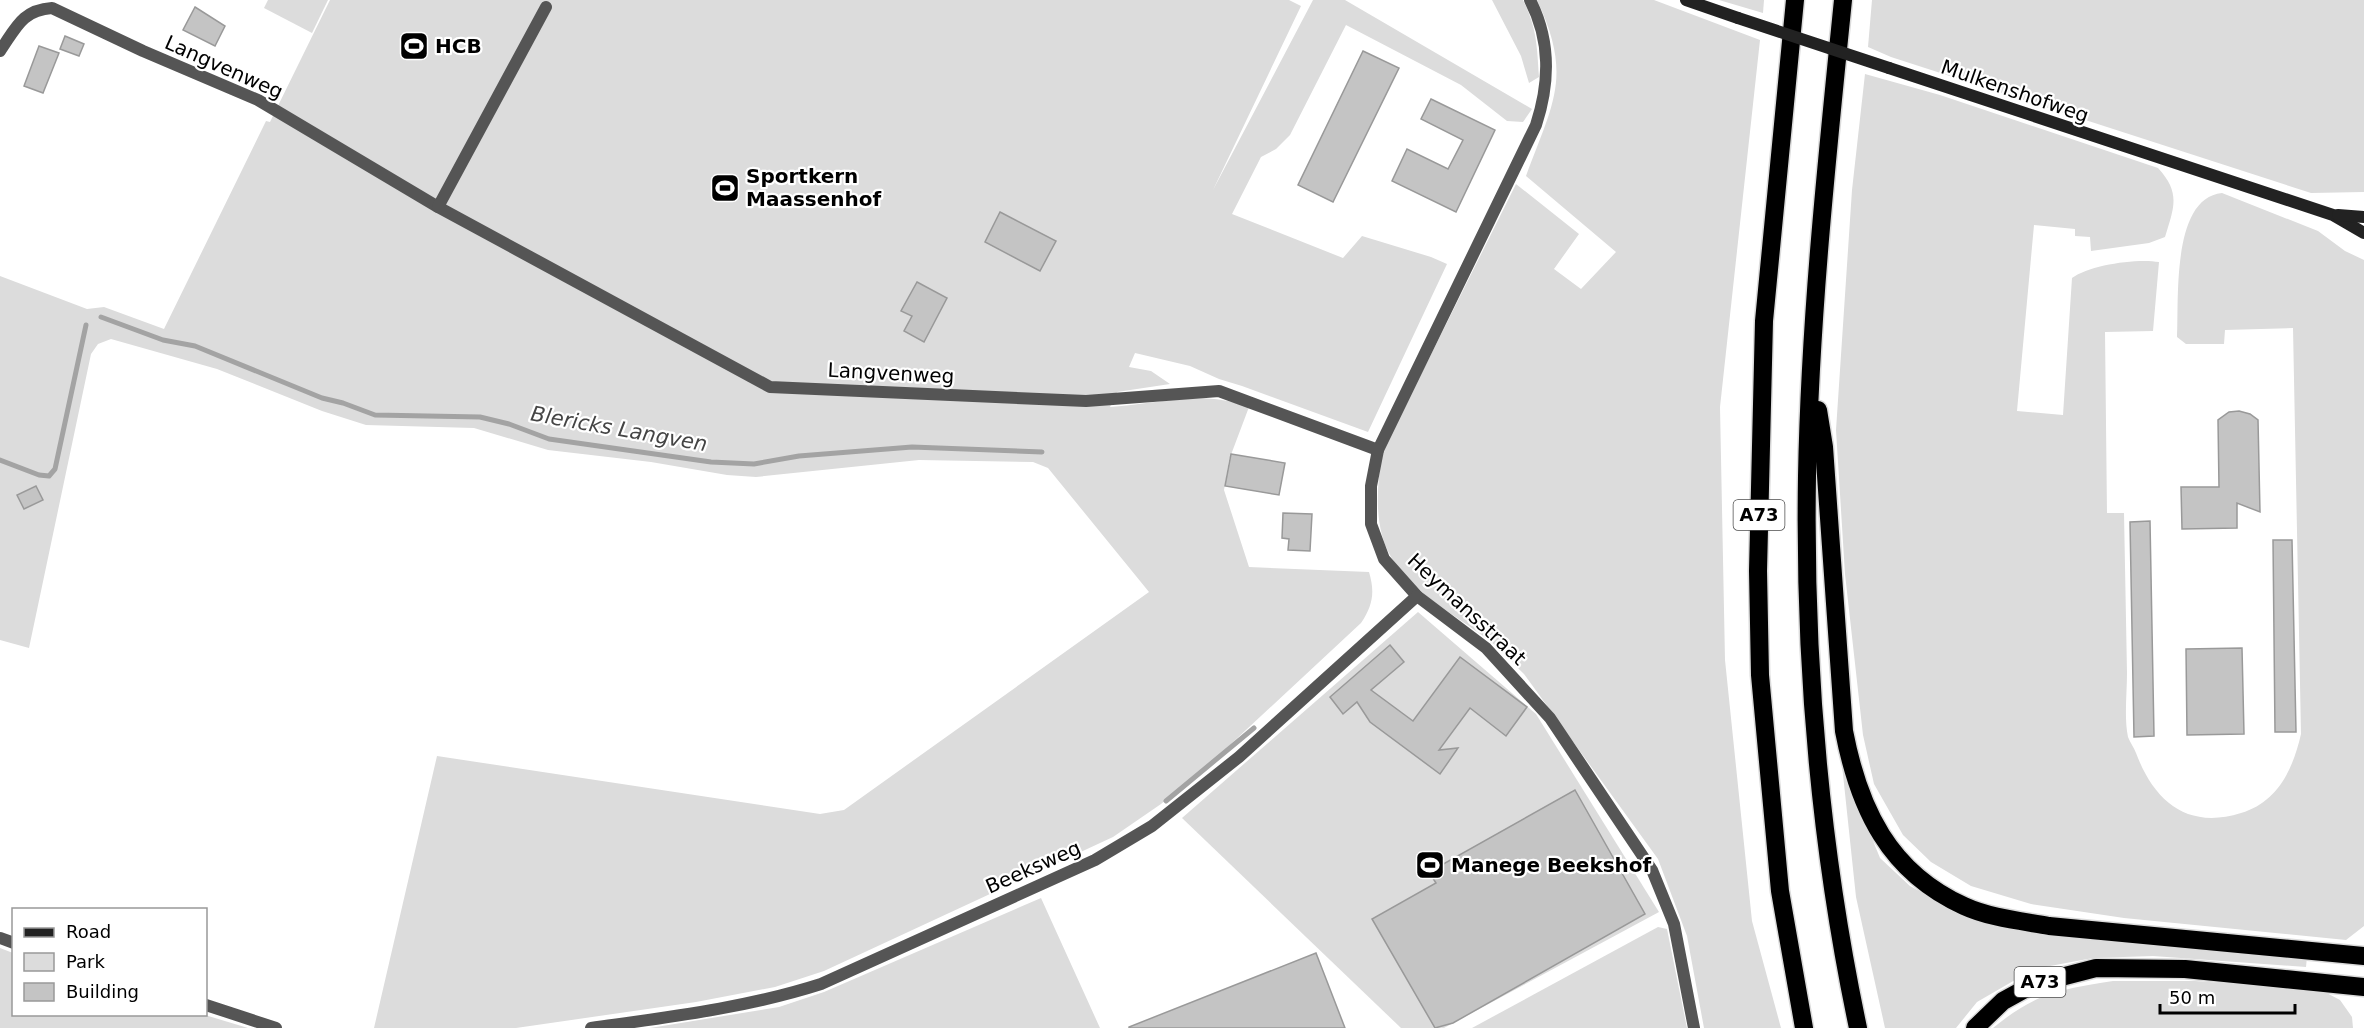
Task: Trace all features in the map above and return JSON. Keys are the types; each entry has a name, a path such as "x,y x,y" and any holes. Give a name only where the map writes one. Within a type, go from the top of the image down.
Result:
{"highway":[{"name":"A73","path":"1795,0 1764,321 1758,571 1760,675 1780,891 1804,1028"},
{"name":"A73","path":"1843,0 1811,373 1807,477 1811,666 1820,777 1834,887 1858,1028"},
{"name":"A73","path":"1811,373 1824,447 1844,731 1851,769 1863,803 1898,861 1928,885 1965,906 2003,917 2049,926 2364,956"},
{"name":"A73","path":"1975,1028 2003,1002 2034,984 2096,968 2185,969 2364,987"}],"street":[{"name":"Heymansstraat","path":"1530,0 1542,23 1548,71 1544,100 1536,125 1378,450 1371,486 1371,524 1384,559 1417,596 1486,648 1550,718 1652,870 1674,924 1694,1028"},
{"name":"Mulkenshofweg","path":"1686,0 2333,215 2364,233"},
{"path":"438,207 546,7"},
{"name":"Langvenweg","path":"0,51 25,16 36,9 52,8 143,51 258,100 438,207 770,387 1086,402 1219,391 1378,450"},
{"name":"Mulkenshofweg","path":"2333,215 2364,217"},
{"name":"Beeksweg","path":"591,1028 776,999 821,984 1095,860 1152,826 1239,757 1417,596"},
{"path":"207,1005 276,1028"}],"green space":[{"path":"268,0 328,0 312,33 264,8"},
{"path":"330,0 1289,0 1301,6 1213,190 1313,0 1345,0 1532,109 1523,122 1507,121 1461,85 1346,25 1290,135 1276,149 1261,157 1232,214 1343,258 1362,236 1447,264 1368,432 1219,379 1190,366 1135,353 1129,367 1151,371 1170,384 1117,392 1110,407 1197,398 1214,399 1249,407 1229,460 1224,490 1249,567 1369,572 1372,586 1372,598 1361,623 1218,756 1161,804 1113,837 824,971 775,987 696,1002 516,1028 374,1028 437,756 820,814 844,810 1149,592 1048,468 1033,462 919,460 756,477 727,475 651,462 548,450 474,428 366,425 322,411 217,369 111,339 98,344 91,354 29,648 0,640 0,276 87,309 104,307 164,329 266,121 270,122"},
{"path":"1492,0 1523,0 1528,10 1536,38 1539,77 1529,83 1521,56"},
{"path":"1537,0 1654,0 1760,40 1720,407 1725,660 1752,921 1781,1028 1704,1028 1687,936 1658,859 1524,674 1486,638 1416,587 1401,571 1382,535 1378,484 1382,453 1516,184 1579,234 1554,269 1581,289 1616,252 1526,176 1551,108 1555,89 1554,50"},
{"path":"1719,0 1764,0 1763,13"},
{"path":"1872,0 2364,0 2364,192 2311,193 1891,57 1868,47"},
{"path":"1865,74 1940,95 2158,168 2170,185 2174,201 2165,237 2149,243 2091,251 2090,237 2075,236 2075,229 2034,225 2017,411 2063,415 2072,278 2101,266 2139,261 2159,262 2153,331 2105,332 2107,513 2124,513 2128,737 2152,785 2163,798 2189,814 2204,818 2222,817 2241,813 2265,801 2282,782 2288,771 2301,734 2293,328 2225,330 2224,344 2186,344 2177,337 2181,253 2186,231 2194,213 2206,199 2222,193 2318,231 2345,251 2364,260 2364,926 2346,940 2124,918 2031,904 1971,886 1931,862 1903,835 1874,784 1863,735 1845,574 1836,430 1852,190"},
{"name":"Manege Beekshof","path":"1418,612 1536,714 1659,912 1444,1028 1401,1028 1182,818"},
{"path":"1842,765 1880,858 1910,886 1962,914 2035,933 2307,957 2306,967 2153,956 2093,958 2034,969 1977,1002 1956,1028 1885,1028 1856,897"},
{"path":"1041,898 1100,1028 650,1028 779,1007 824,992"},
{"path":"1658,927 1667,929 1687,1028 1472,1028"},
{"path":"0,948 12,953 12,1016 207,1016 248,1028 0,1028"},
{"path":"2113,981 2195,981 2321,990 2340,1000 2352,1017 2353,1028 1993,1028 2023,1007 2049,994"}],"building":[{"path":"195,7 225,26 215,46 183,30"},
{"path":"65,36 84,44 79,56 60,49"},
{"path":"39,46 59,53 43,93 24,86"},
{"path":"1363,51 1399,68 1333,202 1298,185"},
{"path":"1431,99 1495,130 1456,212 1392,181 1407,149 1448,169 1463,140 1421,119"},
{"path":"1000,212 1056,241 1040,271 985,242"},
{"path":"917,282 947,298 924,342 904,331 912,316 901,311"},
{"path":"2239,411 2250,414 2258,420 2260,512 2237,503 2237,528 2182,529 2181,487 2219,487 2218,420 2229,412"},
{"path":"1231,454 1285,463 1279,495 1225,486"},
{"path":"36,486 43,500 24,509 17,495"},
{"path":"1283,513 1312,514 1310,551 1288,550 1289,539 1282,538"},
{"path":"2150,521 2154,736 2134,737 2130,522"},
{"path":"2273,540 2292,540 2296,732 2275,732"},
{"path":"1390,645 1404,662 1371,690 1413,721 1460,657 1527,707 1506,736 1470,708 1439,750 1458,748 1440,774 1370,722 1357,702 1343,714 1330,697"},
{"path":"2242,648 2244,734 2187,735 2186,649"},
{"path":"1575,790 1645,914 1453,1023 1435,1028 1372,919 1436,883 1429,872"},
{"path":"1316,953 1345,1028 1129,1028 1129,1027"}],"waterway":[{"name":"Blericks Langven","path":"101,317 163,340 195,346 322,398 375,415 480,417 509,424 549,439 711,462 754,464 799,456 912,447 1042,452"},
{"name":"Blericks Langven","path":"0,460 39,475 49,476 55,469 86,325"},
{"path":"1166,801 1254,728"}],"place":[{"name":"HCB","path":"414,46"},
{"name":"Sportkern Maassenhof","path":"725,188"},
{"name":"Manege Beekshof","path":"1430,865"}]}
